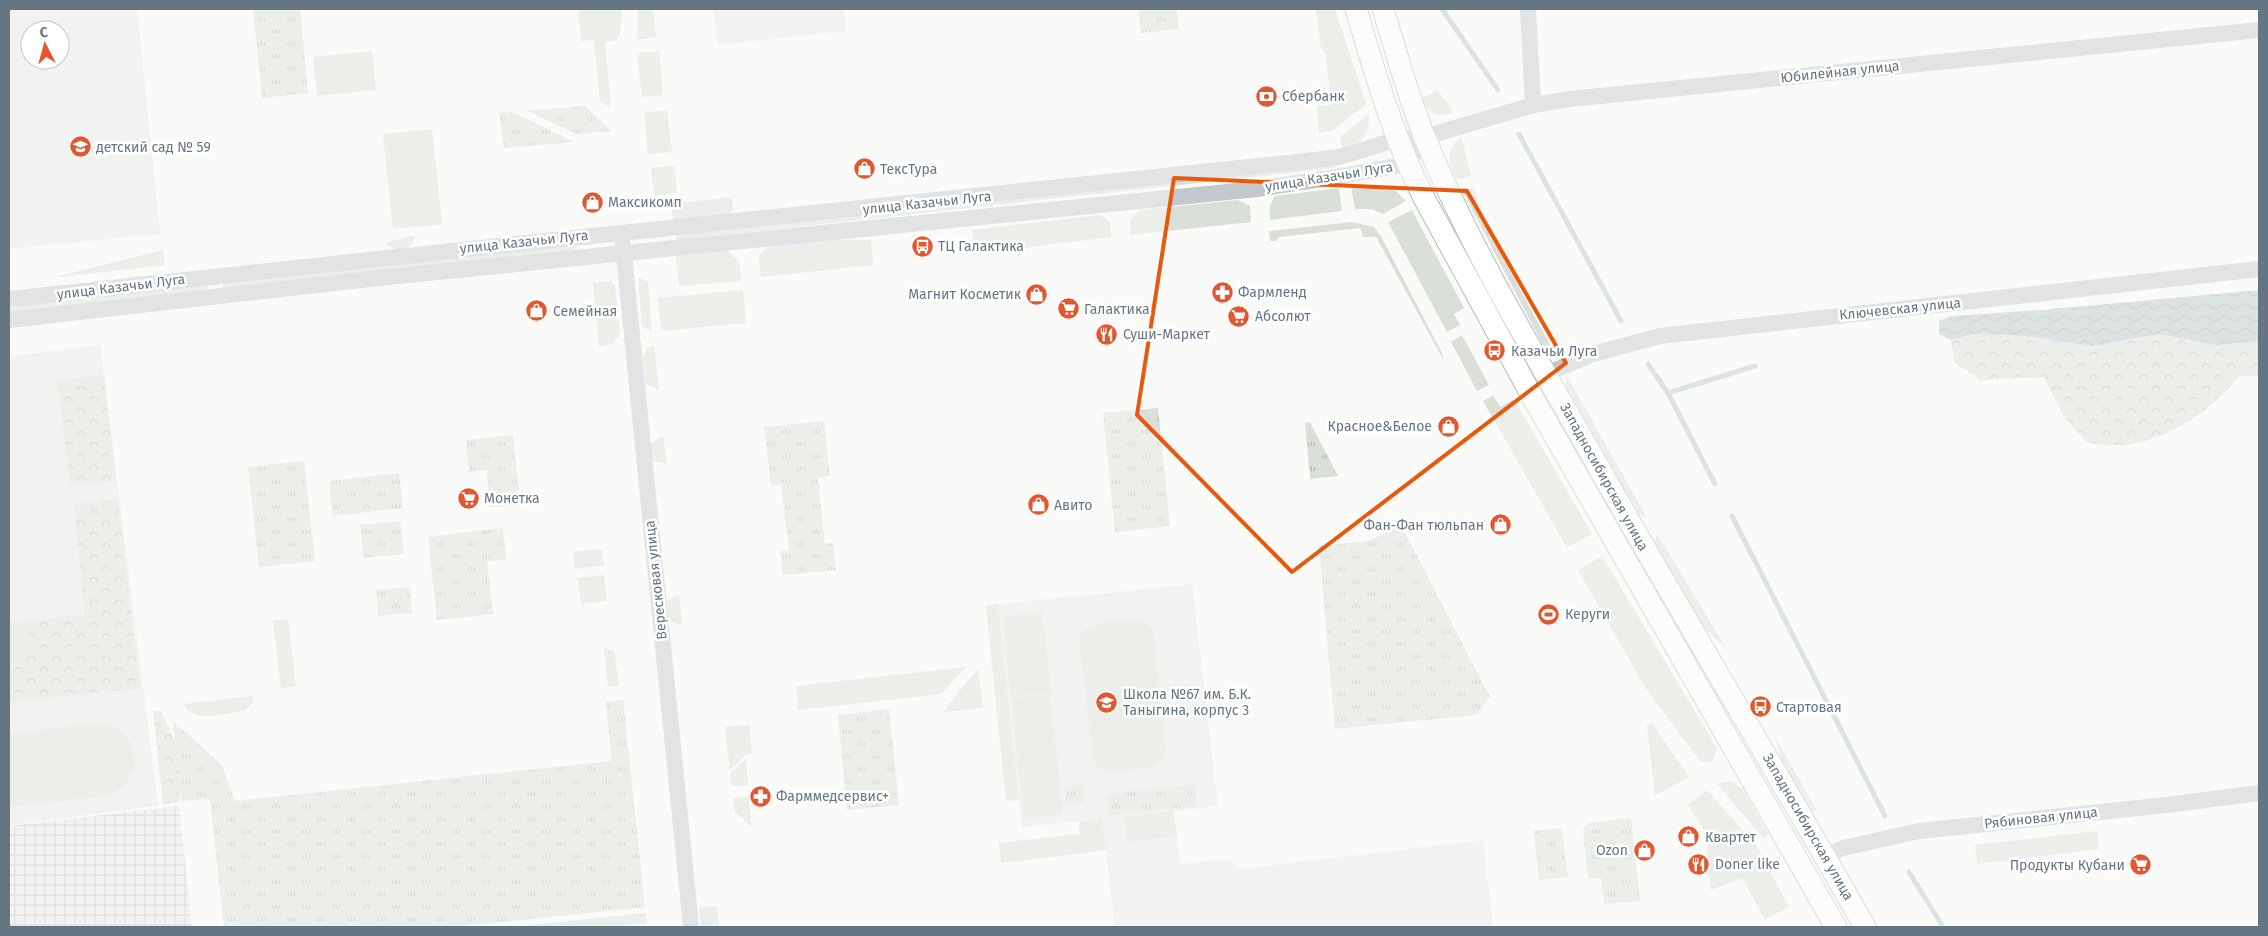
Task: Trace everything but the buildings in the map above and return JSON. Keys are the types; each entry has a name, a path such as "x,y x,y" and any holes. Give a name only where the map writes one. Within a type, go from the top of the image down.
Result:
{"main road":[{"name":"Западносибирская улица","path":"1356,9 1384,103 1407,164 1533,398 1836,927"},
{"name":"Западносибирская улица","path":"1383,9 1409,94 1425,137 1486,269 1634,533 1865,927"}],"street":[{"path":"1528,9 1533,105"},
{"name":"Юбилейная улица","path":"1425,137 1533,105 1570,98 2259,30"},
{"name":"улица Казачьи Луга","path":"9,299 1315,160 1339,157 1398,139 1425,137"},
{"name":"улица Казачьи Луга","path":"9,320 388,278 1257,189 1407,164 1425,137"},
{"name":"Вересковая улица","path":"622,233 690,927"},
{"name":"Ключевская улица","path":"1546,374 1593,354 1660,336 2259,269"},
{"name":"Рябиновая улица","path":"1825,856 1843,848 1919,831 2167,805 2259,793"}],"highlighted area":[{"path":"1174,178 1467,191 1566,363 1292,572 1137,415"}],"shaded area":[{"name":"детский сад № 59","path":"9,9 137,9 160,234 9,249"},
{"path":"713,9 844,9 846,31 718,45"},
{"path":"100,345 158,806 9,825 9,356"},
{"name":"Школа №67 им. Б.К. Таныгина, корпус 3","path":"1192,584 1218,806 1174,811 1180,864 1230,859 1238,869 1483,840 1493,927 1115,927 1102,819 1022,827 998,604"},
{"path":"179,806 192,927 9,927 9,826"}],"green space":[{"path":"253,9 300,9 308,93 262,98"},
{"path":"578,9 622,9 620,33 616,40 605,42 611,108 600,101 594,40 581,41"},
{"path":"638,9 653,9 656,37 637,40"},
{"path":"1138,9 1177,9 1179,29 1141,33"},
{"path":"1316,9 1335,9 1366,104 1332,131 1319,133 1317,106 1331,105 1326,55 1321,48"},
{"path":"372,51 376,90 317,96 313,57"},
{"path":"659,51 663,95 642,97 637,53"},
{"path":"1437,90 1450,106 1452,114 1438,115 1427,109 1422,98"},
{"path":"585,106 612,131 577,134 527,111"},
{"path":"667,110 672,152 648,154 644,113"},
{"path":"512,112 574,142 504,148 499,113"},
{"path":"1369,114 1368,128 1360,141 1342,148 1340,137"},
{"path":"432,129 442,224 393,229 383,134"},
{"path":"1461,136 1471,176 1457,179 1451,167 1450,156 1453,146"},
{"path":"1335,163 1335,168 676,240 676,235"},
{"path":"674,166 677,193 654,196 651,168"},
{"path":"1372,185 1395,190 1406,201 1383,214 1371,209 1355,209 1351,186"},
{"path":"1339,188 1342,211 1270,220 1270,205 1275,196"},
{"path":"1461,188 1474,188 1482,219 1557,358 1547,353"},
{"path":"732,197 733,209 725,219 674,223 671,204"},
{"path":"1238,200 1250,206 1251,222 1131,235 1130,219 1140,210"},
{"path":"1412,210 1464,308 1454,314 1460,325 1447,332 1388,222"},
{"path":"1100,215 1110,222 1111,237 974,254 972,230"},
{"path":"1352,222 1374,227 1381,236 1443,355 1443,359 1376,237 1363,237 1360,228 1279,237 1276,241 1270,241 1269,231"},
{"path":"415,235 413,242 407,248 401,250 397,251 385,243"},
{"path":"824,239 871,240 873,265 761,277 759,256 768,246"},
{"path":"574,246 575,251 223,288 223,282"},
{"path":"163,250 165,265 51,278"},
{"path":"727,250 739,262 741,281 679,286 676,256"},
{"path":"638,277 648,282 652,332 642,326"},
{"path":"611,281 615,286 620,334 612,344 599,346 593,283"},
{"path":"207,284 208,290 9,312 9,307"},
{"path":"743,290 746,323 661,331 658,298"},
{"path":"1978,333 2034,337 2092,346 2158,334 2217,345 2259,341 2259,377 2241,375 2205,410 2178,428 2163,435 2126,445 2088,443 2064,417 2044,377 1980,380 1954,362 1951,340"},
{"path":"1462,335 1489,385 1477,391 1451,342"},
{"path":"654,346 659,390 646,384 643,357 647,348"},
{"path":"104,376 116,480 70,486 58,381"},
{"path":"1567,376 1647,518 1640,516 1566,386"},
{"path":"1493,395 1500,407 1514,399 1592,534 1567,548 1483,401"},
{"path":"1158,408 1170,526 1115,532 1103,413"},
{"path":"824,421 830,476 818,478 825,544 833,543 836,570 783,575 780,551 789,550 781,485 771,485 764,427"},
{"path":"1310,422 1338,476 1310,479 1305,423"},
{"path":"513,435 520,505 490,507 487,470 469,472 466,440"},
{"path":"663,436 667,464 651,460 650,444"},
{"path":"304,461 315,561 259,567 248,467"},
{"path":"399,473 403,508 333,516 329,481"},
{"path":"118,499 140,688 9,702 9,655 31,652 28,621 85,615 74,504"},
{"path":"400,521 404,554 364,558 360,525"},
{"path":"1401,525 1490,697 1475,715 1335,729 1319,546 1369,541"},
{"path":"503,528 506,559 487,562 493,614 437,620 428,537"},
{"path":"1657,534 1726,648 1704,628 1654,544"},
{"path":"602,549 604,565 575,569 573,552"},
{"path":"1602,556 1717,748 1713,761 1701,762 1645,687 1578,570"},
{"path":"604,575 607,601 581,604 578,578"},
{"path":"410,587 412,613 378,616 376,590"},
{"path":"679,595 682,625 668,621 666,601"},
{"path":"998,604 1019,800 1006,801 986,606"},
{"path":"1042,613 1051,692 1011,697 1002,617"},
{"path":"288,619 296,687 281,688 273,621"},
{"path":"1135,620 1145,622 1153,630 1166,748 1163,760 1154,767 1109,772 1098,767 1093,756 1079,638 1096,624"},
{"path":"28,621 31,652 9,655 9,623"},
{"path":"604,648 614,651 619,686 608,687"},
{"path":"966,667 941,694 798,710 796,686"},
{"path":"978,668 983,708 943,712"},
{"path":"1050,694 1063,814 1024,818 1011,699"},
{"path":"253,696 253,702 245,710 220,715 202,716 195,714 188,710 184,704"},
{"path":"623,700 645,907 454,927 224,927 210,799 182,801 173,721 222,765 235,801 612,761 606,702"},
{"path":"889,709 899,805 847,810 838,715"},
{"path":"153,711 161,711 173,738 187,750 179,802 163,804"},
{"path":"97,723 116,727 131,743 135,755 134,767 124,786 108,795 9,807 9,734"},
{"path":"1652,723 1689,777 1655,796 1647,726"},
{"path":"749,725 752,753 746,754 730,770 725,727"},
{"path":"1774,735 1816,809 1812,811 1782,762"},
{"path":"746,759 748,785 732,786 730,774"},
{"path":"1730,781 1743,789 1769,835 1763,838 1717,784"},
{"path":"1083,785 1085,802 1066,804 1064,787"},
{"path":"1194,785 1197,806 1109,815 1107,794"},
{"path":"1707,790 1756,845 1789,907 1765,919 1742,878 1711,890 1705,832 1688,805"},
{"path":"749,797 752,827 735,812 733,798"},
{"path":"1173,811 1177,836 1127,842 1124,817"},
{"path":"1631,818 1640,901 1604,904 1601,878 1588,879 1583,829 1589,823"},
{"path":"1102,819 1106,850 1001,863 999,843 1080,834 1079,822"},
{"path":"1562,828 1568,877 1539,880 1534,831"},
{"path":"2097,831 2099,849 1977,864 1975,845"},
{"path":"717,906 719,927 701,927 699,908"},
{"path":"646,913 647,923 606,927 512,927"}],"water":[{"path":"2259,290 2259,341 2217,345 2158,334 2092,346 2034,337 1978,333 1951,340 1939,334 1939,321 1951,316 2042,310"}],"waterway":[{"path":"1442,9 1498,90"},
{"path":"1519,134 1621,321"},
{"path":"1648,364 1668,393 1715,484"},
{"path":"1668,393 1755,366"},
{"path":"1732,516 1885,816"},
{"path":"1909,872 1943,927"}],"place":[{"name":"Сбербанк","path":"1266,96"},
{"name":"детский сад № 59","path":"80,147"},
{"name":"ТексТура","path":"864,169"},
{"name":"Максикомп","path":"592,202"},
{"name":"ТЦ Галактика","path":"922,246"},
{"name":"Фармленд","path":"1222,292"},
{"name":"Магнит Косметик","path":"1037,294"},
{"name":"Галактика","path":"1068,309"},
{"name":"Семейная","path":"537,311"},
{"name":"Абсолют","path":"1239,316"},
{"name":"Суши-Маркет","path":"1107,334"},
{"name":"Казачьи Луга","path":"1495,351"},
{"name":"Красное&Белое","path":"1448,426"},
{"name":"Монетка","path":"468,498"},
{"name":"Авито","path":"1038,505"},
{"name":"Фан-Фан тюльпан","path":"1500,525"},
{"name":"Керуги","path":"1549,614"},
{"name":"Школа №67 им. Б.К. Таныгина, корпус 3","path":"1107,702"},
{"name":"Стартовая","path":"1760,707"},
{"name":"Фарммедсервис+","path":"760,796"},
{"name":"Квартет","path":"1689,837"},
{"name":"Ozon","path":"1644,850"},
{"name":"Doner like","path":"1699,864"},
{"name":"Продукты Кубани","path":"2141,865"}]}
